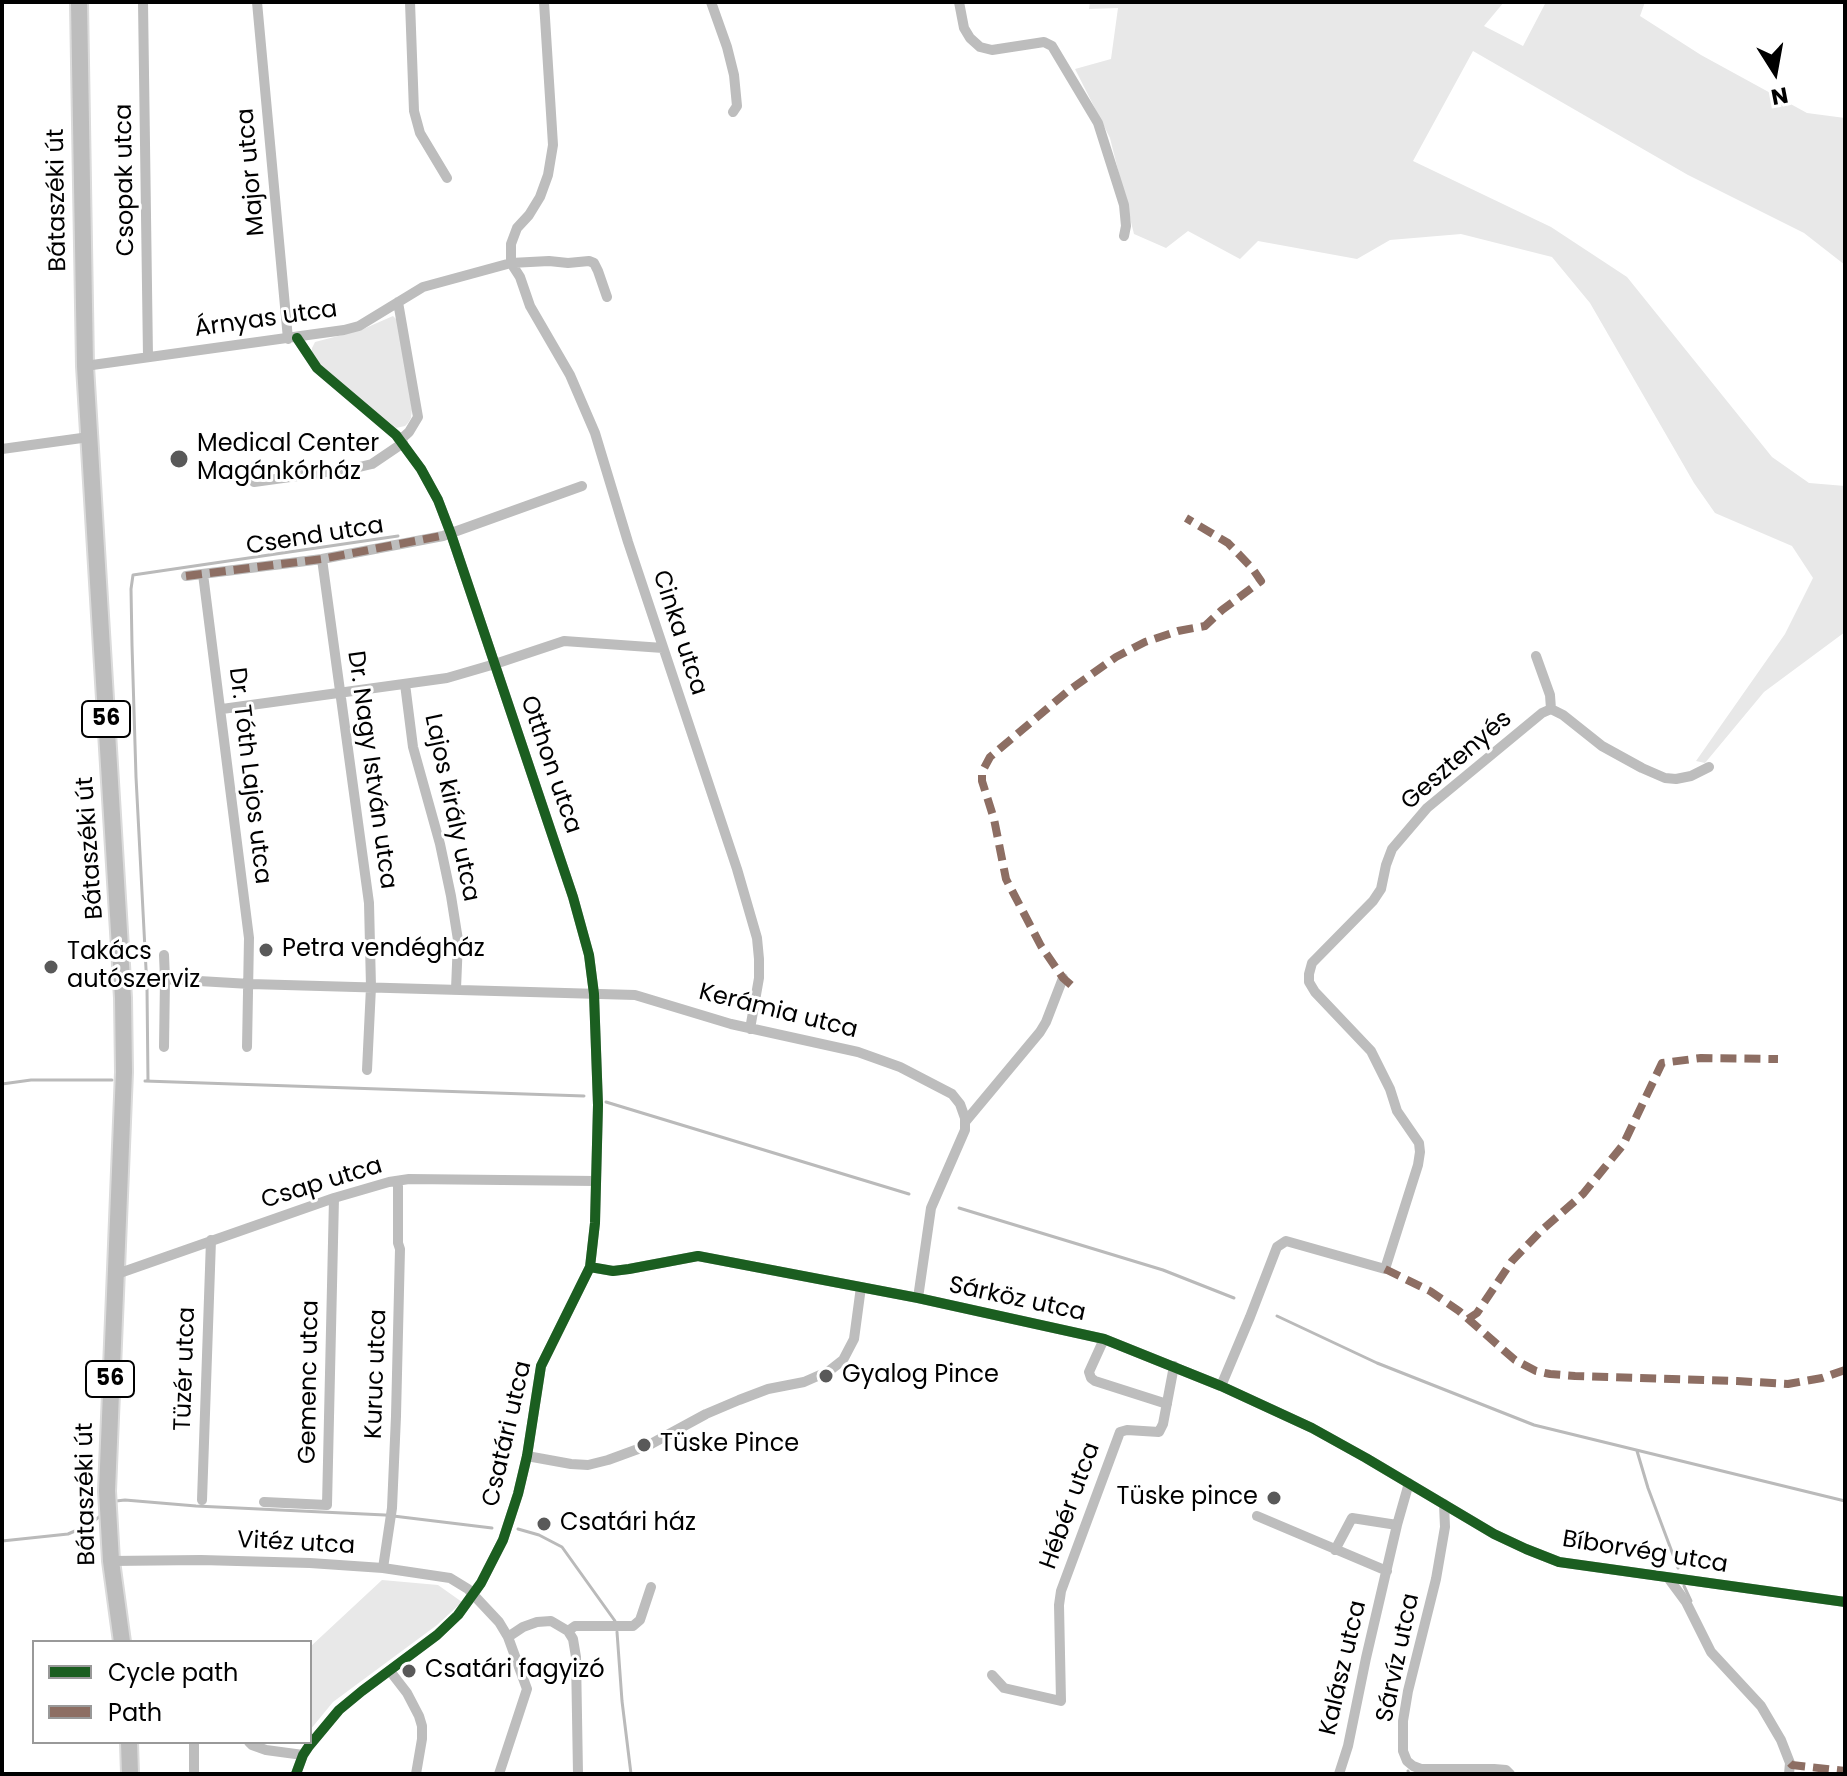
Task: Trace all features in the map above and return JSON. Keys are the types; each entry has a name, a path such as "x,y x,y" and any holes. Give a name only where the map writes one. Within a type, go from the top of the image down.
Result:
{"main road":[{"name":"Bátaszéki út","path":"79,2 85,366 121,942 124,1090 107,1521 122,1640"},
{"path":"129,1744 130,1774"}],"street":[{"name":"Csopak utca","path":"143,2 148,357"},
{"name":"Major utca","path":"257,2 292,338"},
{"path":"410,2 414,111 420,133 447,178"},
{"path":"511,263 511,244 517,228 540,197 548,175 553,145 544,2"},
{"path":"711,2 734,75 737,106 733,112"},
{"path":"959,2 964,28 980,47 992,50 1044,42 1052,46 1098,123 1124,205 1124,236"},
{"name":"Árnyas utca","path":"85,366 359,326 423,287 511,263 589,261 594,263 607,297"},
{"name":"Cinka utca","path":"511,263 520,277 530,306 570,375 595,433 737,869 757,938 759,978 750,1029"},
{"path":"254,482 372,464 409,432 418,417 398,302"},
{"name":"Otthon utca","path":"292,338 317,368 401,442 431,485 451,534 573,897 589,955 594,994 598,1105 595,1223 590,1267"},
{"path":"2,449 89,437"},
{"name":"Csend utca","path":"186,576 322,559 451,534 582,486"},
{"name":"Dr. Nagy István utca","path":"322,559 369,903 371,987"},
{"name":"Dr. Tóth Lajos utca","path":"203,574 249,938 250,984"},
{"path":"222,709 447,678 564,641 663,648"},
{"path":"1536,656 1550,695 1551,709 1602,746 1665,778 1691,776 1709,767"},
{"name":"Lajos király utca","path":"405,684 413,747 451,896 458,940 456,989"},
{"name":"Gesztenyés","path":"1221,1386 1277,1247 1286,1241 1385,1269 1418,1165 1419,1143 1397,1111 1371,1051 1309,982 1312,963 1373,901 1381,889 1392,849 1427,808 1542,713 1551,709"},
{"path":"164,955 164,1047"},
{"path":"918,1298 931,1208 957,1151 965,1122 1040,1032 1063,978"},
{"name":"Kerámia utca","path":"165,979 635,995 750,1029 858,1052 900,1067 952,1094 960,1104 965,1122"},
{"path":"247,1047 250,984"},
{"path":"367,1070 371,987"},
{"name":"Csap utca","path":"117,1274 334,1198 398,1181 596,1181"},
{"name":"Kuruc utca","path":"383,1568 392,1508 396,1416 400,1249 398,1181"},
{"name":"Gemenc utca","path":"264,1502 327,1505 334,1198"},
{"name":"Tüzér utca","path":"202,1500 211,1240"},
{"name":"Sárköz utca","path":"590,1267 613,1271 698,1256 918,1298 1104,1339 1221,1386 1312,1428 1409,1483"},
{"name":"Csatári utca","path":"312,1742 339,1710 437,1635 474,1594 503,1540 518,1494 541,1366 590,1267"},
{"path":"527,1456 588,1465 608,1460 649,1445 739,1400 768,1389 804,1382 829,1371 843,1360 854,1339 861,1287"},
{"path":"1104,1339 1089,1372 1091,1378 1167,1404"},
{"name":"Hébér utca","path":"992,1675 1004,1688 1061,1701 1059,1605 1066,1577 1120,1432 1159,1432 1174,1366"},
{"name":"Bíborvég utca","path":"1409,1483 1494,1534 1559,1562 1845,1602"},
{"name":"Kalász utca","path":"1339,1774 1409,1483"},
{"name":"Sárvíz utca","path":"1444,1504 1445,1527 1436,1579 1403,1721 1403,1751 1407,1761 1421,1769 1494,1769 1506,1770 1510,1774"},
{"name":"Kalász utca","path":"1257,1516 1387,1571"},
{"path":"1335,1550 1352,1518 1397,1525"},
{"name":"Vitéz utca","path":"111,1561 271,1562 383,1568 450,1578 474,1594"},
{"path":"1669,1579 1686,1602 1711,1652 1761,1706 1781,1740 1790,1763 1789,1774"},
{"path":"568,1631 575,1626 633,1626 640,1620 651,1587"},
{"path":"474,1594 508,1637 527,1689 499,1774"},
{"path":"508,1637 523,1627 551,1621 568,1631 573,1639 578,1774"},
{"path":"390,1671 407,1693 422,1726 416,1774"},
{"path":"194,1744 194,1774"},
{"path":"251,1744 266,1750 303,1755"},
{"name":"Csatári utca","path":"296,1774 311,1744"}],"shaded area":[{"path":"1090,2 1504,2 1484,26 1523,46 1546,2 1645,2 1640,16 1701,55 1807,113 1845,118 1845,265 1804,233 1688,175 1473,51 1413,161 1551,227 1627,277 1772,457 1809,483 1845,486 1845,632 1764,692 1705,763 1696,761 1785,634 1813,578 1792,546 1715,513 1694,483 1590,303 1552,257 1461,234 1390,240 1357,259 1258,241 1240,259 1188,231 1166,248 1134,234 1110,138 1075,69 1111,59 1118,8 1089,9"},
{"path":"393,316 397,320 412,409 408,423 396,428 324,370 312,352 315,342 361,330"},
{"path":"382,1580 438,1585 462,1602 437,1625 333,1702 312,1728 312,1645"}],"waterway":[{"path":"148,1081 147,988 132,645 133,575 398,536"},
{"path":"2,1084 31,1080 112,1080"},
{"path":"145,1081 584,1096"},
{"path":"606,1102 909,1194"},
{"path":"959,1208 1163,1270 1234,1298"},
{"path":"1277,1316 1377,1363 1534,1425 1845,1501"},
{"path":"1637,1451 1678,1568"},
{"path":"116,1501 385,1515 492,1528"},
{"path":"2,1541 68,1534 91,1524 100,1516"},
{"path":"518,1529 562,1547 615,1621"},
{"path":"1684,1586 1691,1601"},
{"path":"617,1632 631,1774"}],"marked path":[{"path":"1071,985 1041,946 1006,879 982,772 990,757 1068,691 1116,657 1145,642 1205,626 1261,581 1228,543 1186,518"},
{"path":"186,576 322,559 451,534"},
{"path":"1468,1319 1477,1313 1512,1261 1583,1194 1623,1145 1662,1063 1701,1058 1778,1059"},
{"path":"1385,1269 1430,1291 1459,1311 1515,1360 1536,1371 1575,1376 1788,1384 1845,1370"},
{"path":"1790,1763 1845,1771"}],"cycle path":[{"path":"297,338 317,368 396,435 421,469 438,500 573,897 589,955 594,994 598,1105 595,1223 590,1267 541,1366 527,1456 503,1540 481,1583 458,1615 437,1635 339,1710 312,1742"},
{"path":"590,1267 613,1271 698,1256 918,1298 1104,1339 1221,1386 1312,1428 1494,1534 1559,1562 1845,1602"},
{"path":"296,1774 311,1744"}],"place":[{"name":"Medical Center Magánkórház","path":"179,459"},
{"name":"Petra vendégház","path":"266,950"},
{"name":"Takács autószerviz","path":"51,967"},
{"name":"Gyalog Pince","path":"826,1376"},
{"name":"Tüske Pince","path":"644,1445"},
{"name":"Tüske pince","path":"1274,1498"},
{"name":"Csatári ház","path":"544,1524"},
{"name":"Csatári fagyizó","path":"409,1671"}]}
